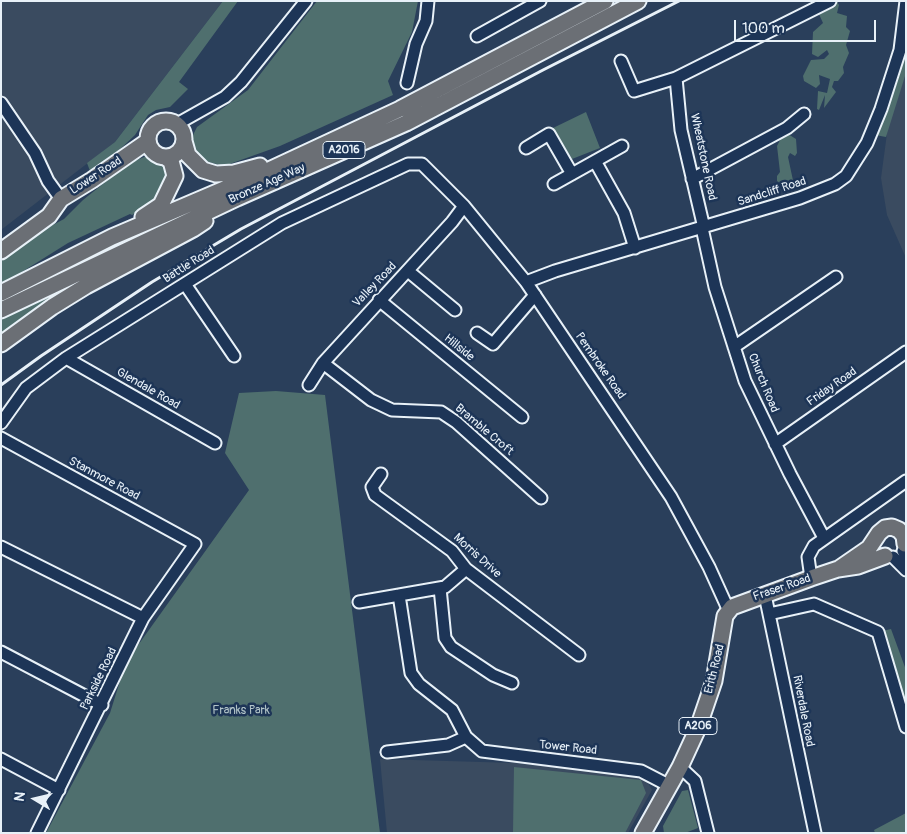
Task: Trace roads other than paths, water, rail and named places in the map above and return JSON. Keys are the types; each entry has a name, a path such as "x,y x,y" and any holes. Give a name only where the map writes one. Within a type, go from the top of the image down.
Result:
{"main road":[{"name":"Bronze Age Way","path":"1,293 112,237 269,170 400,109 605,1"},
{"name":"Bronze Age Way","path":"1,310 237,198 406,122 638,1"},
{"path":"112,237 161,205 174,176 171,161 154,152 148,141 149,132 159,121 166,120 178,124 184,134 188,155 194,163 203,170 216,174 234,173 302,154"},
{"name":"Lower Road","path":"1,251 49,216 61,199 148,141"},
{"path":"165,157 178,152 184,142"},
{"path":"1,344 52,307 86,286 193,229 237,198"},
{"name":"Fraser Road","path":"728,611 741,602 838,569 858,566 900,551 901,526 885,528 870,548 838,569"},
{"path":"875,540 879,551 900,551"},
{"name":"Erith Road","path":"643,833 680,767 698,728 714,681 725,616 728,611"}],"street":[{"path":"178,124 225,97 241,82 306,1"},
{"path":"407,83 416,44 426,21 428,1"},
{"path":"477,36 540,1"},
{"path":"621,61 634,91 676,78 830,1"},
{"name":"Sandcliff Road","path":"526,282 816,192 846,176 867,143 881,109 900,50 906,1"},
{"name":"Wheatstone Road","path":"676,78 681,130 703,228"},
{"path":"1,103 35,153 48,181 61,199"},
{"path":"692,179 787,128 804,114"},
{"path":"526,148 549,134 572,174"},
{"path":"554,184 622,146"},
{"path":"596,161 624,213 635,248"},
{"name":"Pembroke Road","path":"415,162 426,166 464,206 526,282 671,497 709,567 728,611"},
{"name":"Battle Road","path":"1,423 26,388 66,358 282,223 415,162"},
{"name":"Valley Road","path":"309,385 323,363 378,300 408,271 464,206"},
{"name":"Church Road","path":"703,228 714,287 745,381 775,444 824,538"},
{"path":"408,271 455,310"},
{"path":"734,346 836,277"},
{"path":"185,284 234,356"},
{"path":"477,333 493,344 534,295"},
{"name":"Hillside","path":"378,300 522,417"},
{"name":"Friday Road","path":"775,444 906,352"},
{"name":"Glendale Road","path":"66,358 215,444"},
{"name":"Bramble Croft","path":"323,363 371,400 392,410 441,412 456,422 541,498"},
{"name":"Stanmore Road","path":"1,438 194,544"},
{"name":"Morris Drive","path":"382,474 372,487 375,496 457,556 466,569 579,655"},
{"path":"811,578 808,558 814,546 906,482"},
{"name":"Parkside Road","path":"36,833 102,705 143,618 194,544"},
{"path":"1,547 143,618"},
{"path":"900,551 906,570"},
{"path":"359,602 445,587 466,569"},
{"path":"440,588 445,638 451,647 493,675 512,683"},
{"name":"Tower Road","path":"399,595 411,673 419,684 452,710 466,737 482,751 641,771 670,786"},
{"name":"Riverdale Road","path":"765,595 815,833"},
{"path":"769,614 814,604 878,632 906,728"},
{"path":"1,652 102,705"},
{"path":"387,752 448,745 466,737"},
{"path":"1,759 58,790"},
{"path":"680,767 695,781 708,833"}],"railway":[{"path":"1,385 152,282 241,229 543,70 679,1"}],"park label":[{"name":"Franks Park","path":"241,711"}]}
